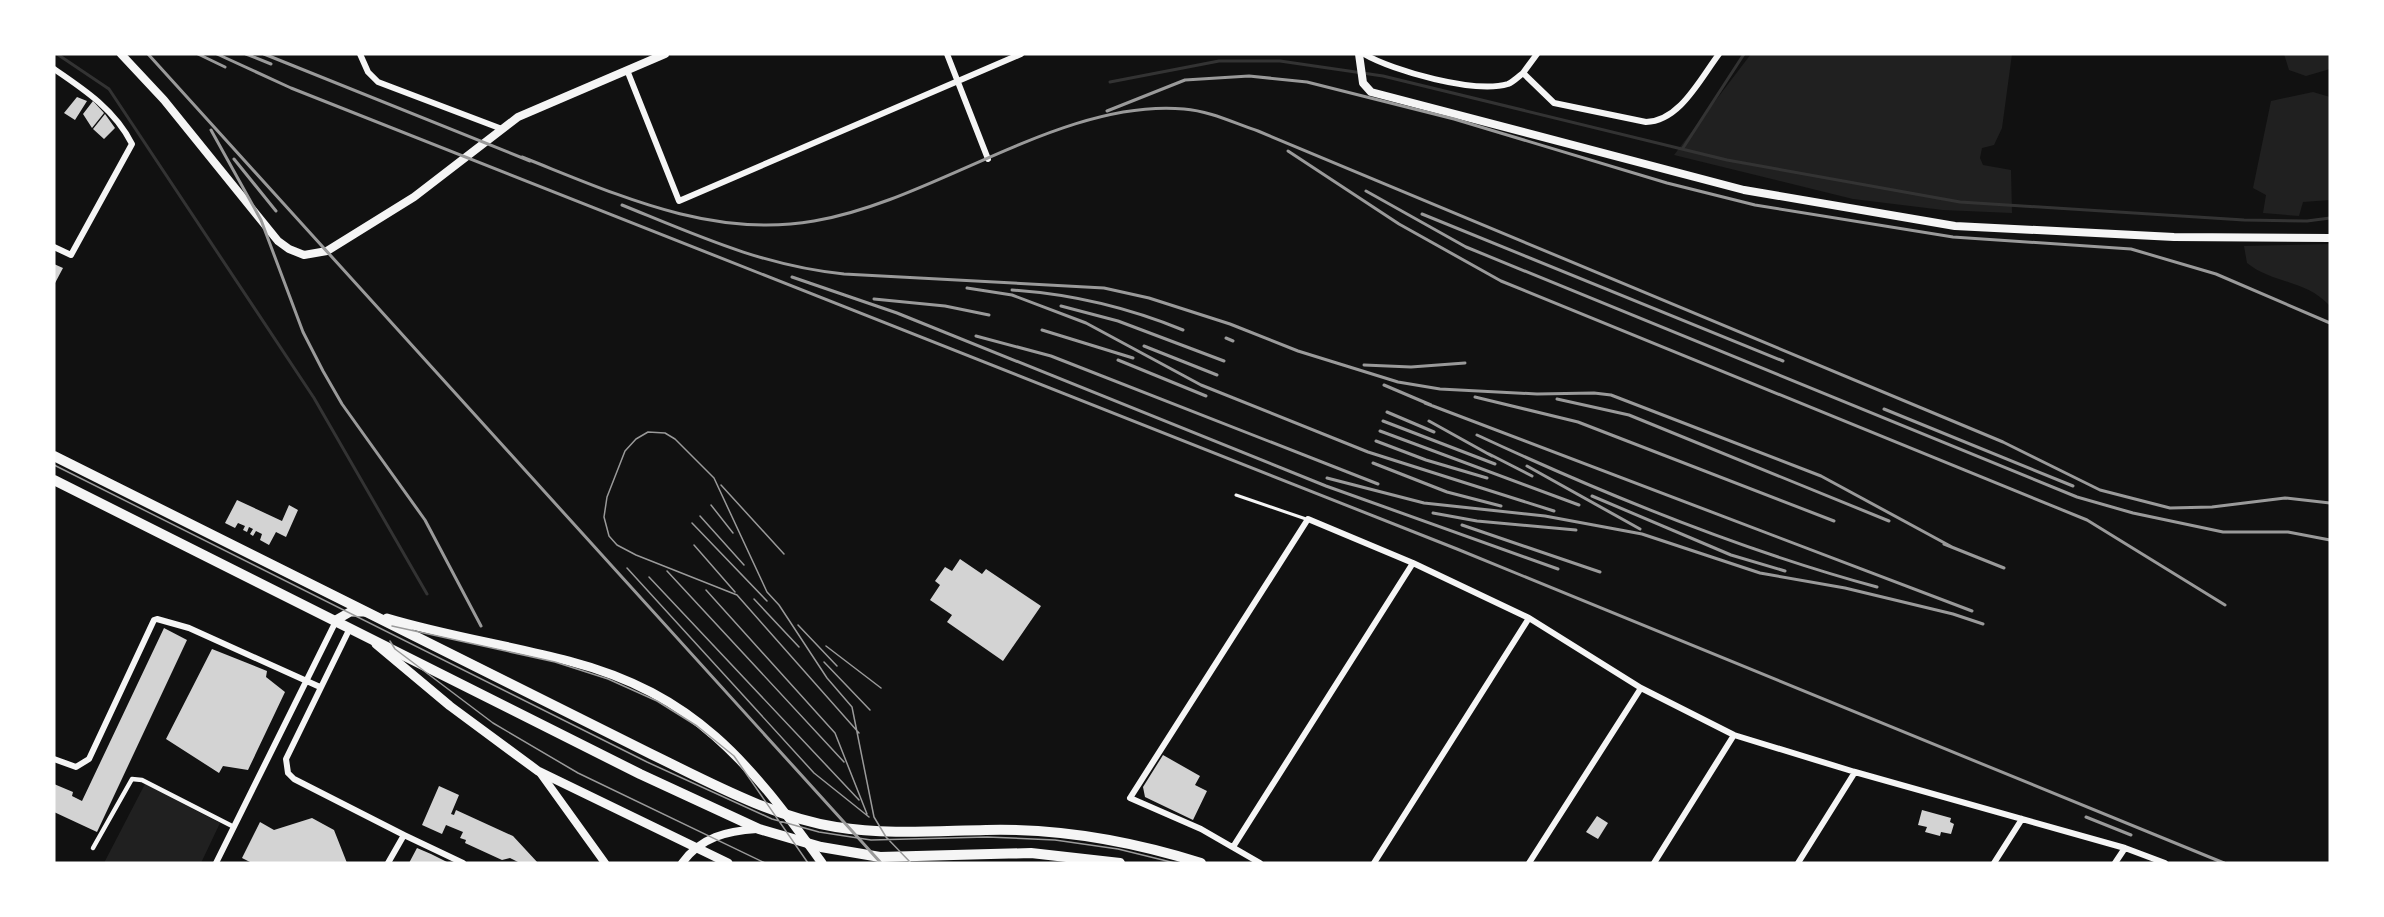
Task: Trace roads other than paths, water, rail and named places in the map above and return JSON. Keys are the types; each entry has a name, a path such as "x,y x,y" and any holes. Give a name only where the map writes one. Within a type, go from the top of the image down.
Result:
{"main road":[{"path":"54,456 737,796 810,822 895,833 986,830 1059,833 1140,846 1201,863"},
{"path":"54,480 640,774 759,828 821,847 880,857 991,853 1055,854 1120,863"},
{"path":"336,620 350,612 371,614 433,632 588,667 645,690 681,709 717,736 745,762 772,794 822,863"},
{"path":"362,633 450,706 538,771 728,863"}],"street":[{"path":"121,54 164,100 278,241 289,249 304,255 327,251 414,197 518,117 664,54"},
{"path":"360,54 368,72 378,82 502,129"},
{"path":"947,54 988,159"},
{"path":"627,70 679,201 1021,54"},
{"path":"1537,54 1523,73 1509,83 1486,87 1461,85 1361,56 1363,83 1371,92 1670,172 1832,207 1955,226 2174,237 2330,238"},
{"path":"1523,73 1554,103 1646,122 1656,122 1672,114 1719,54"},
{"path":"54,69 96,99 112,115 132,144 71,255 54,247"},
{"path":"1260,863 1169,813 1130,798 1308,519 1413,563 1529,618 1641,688 1734,735 1855,772 2125,848 2165,863"},
{"path":"1233,847 1413,563"},
{"path":"1374,863 1529,618"},
{"path":"54,759 76,767 89,759 154,620 157,619 189,628 320,687"},
{"path":"216,863 336,620"},
{"path":"350,628 286,759 288,773 294,779 463,863"},
{"path":"1529,863 1641,688"},
{"path":"1654,863 1734,735"},
{"path":"538,771 559,796 605,863"},
{"path":"1798,863 1855,772"},
{"path":"93,848 132,779 142,780 234,827"},
{"path":"1994,863 2022,819"},
{"path":"682,863 699,845 714,836 759,828"},
{"path":"388,863 404,835"},
{"path":"2115,863 2125,848"}],"lane":[{"path":"1236,495 1308,519"}],"waterway":[{"path":"57,54 109,89 314,398 427,594"},
{"path":"1683,148 1744,54"},
{"path":"1110,82 1219,61 1280,61 1383,76 1727,160 1960,202 2244,220 2307,221 2330,218"}],"tram line":[{"path":"859,733 737,595 636,555 617,545 609,536 604,517 607,497 625,451 636,439 648,432 665,433 675,439 714,478 767,592 779,605 827,678 852,707 874,817 886,837"},
{"path":"54,465 647,762 772,819 819,832 871,840 987,837 1055,840 1118,849 1175,863"},
{"path":"721,485 784,554"},
{"path":"711,505 733,533"},
{"path":"700,516 744,565"},
{"path":"692,523 767,601"},
{"path":"694,545 735,592"},
{"path":"627,568 814,773 869,817"},
{"path":"667,571 844,762"},
{"path":"649,577 859,800"},
{"path":"706,590 835,733 867,814"},
{"path":"754,599 799,647"},
{"path":"798,625 837,666"},
{"path":"392,626 555,662 608,679 657,701 697,726 734,756 808,863"},
{"path":"390,641 395,649 493,723 578,773 765,863"},
{"path":"826,646 881,688"},
{"path":"824,662 870,710"},
{"path":"886,837 911,863"}],"railway":[{"path":"148,54 881,863"},
{"path":"198,54 225,67"},
{"path":"217,54 291,88 1457,549 2224,863"},
{"path":"246,54 271,64"},
{"path":"264,54 530,161"},
{"path":"1107,111 1185,80 1249,76 1307,82 1454,119 1667,183 1755,205 1953,237 2131,249 2216,274 2330,323"},
{"path":"522,157 664,210 738,224 775,225 814,221 859,210 905,194 1045,134 1092,119 1138,110 1194,110 1258,131 2003,442 2100,490 2170,508 2212,507 2285,498 2330,503"},
{"path":"211,130 261,220 303,332 323,371 342,404 425,520 481,626"},
{"path":"1288,151 1399,224 1501,281 2087,520 2225,605"},
{"path":"234,159 276,211"},
{"path":"1366,191 1466,247 2077,497 2133,513 2223,532 2288,532 2330,540"},
{"path":"622,205 730,248 814,270 844,274 1104,288 1149,298 1230,324 1298,351 1398,382 1440,389 1611,395 1821,476 1952,547"},
{"path":"1422,214 1783,361"},
{"path":"792,277 897,313 1326,486 1558,569"},
{"path":"967,288 1012,295 1086,323 1201,385 1368,452 1554,511"},
{"path":"1012,290 1078,298 1120,308 1183,330"},
{"path":"874,299 945,306 989,315"},
{"path":"1061,306 1118,321 1224,361"},
{"path":"1042,330 1133,358"},
{"path":"976,336 1051,356 1378,484"},
{"path":"1226,338 1233,341"},
{"path":"1144,346 1217,375"},
{"path":"1118,360 1206,396"},
{"path":"1364,365 1411,367 1465,363"},
{"path":"1384,385 1431,405"},
{"path":"1475,397 1578,422 1834,521"},
{"path":"1557,399 1629,415 1889,521"},
{"path":"1425,403 1972,611"},
{"path":"1884,409 2073,486"},
{"path":"1387,412 1434,432"},
{"path":"1383,421 1495,464"},
{"path":"1429,421 1492,456"},
{"path":"1380,431 1579,505"},
{"path":"1477,435 1674,520 1775,556 1877,587"},
{"path":"1376,441 1426,460 1487,478"},
{"path":"1489,454 1532,476"},
{"path":"1373,463 1447,492 1501,506"},
{"path":"1527,466 1640,529"},
{"path":"1327,478 1424,503 1545,516 1642,534 1760,573 1845,588 1953,614 1983,624"},
{"path":"1592,496 1731,555 1785,571"},
{"path":"1433,513 1477,521 1576,530"},
{"path":"1462,525 1600,572"},
{"path":"1944,544 2004,568"},
{"path":"2086,817 2131,835"}]}
